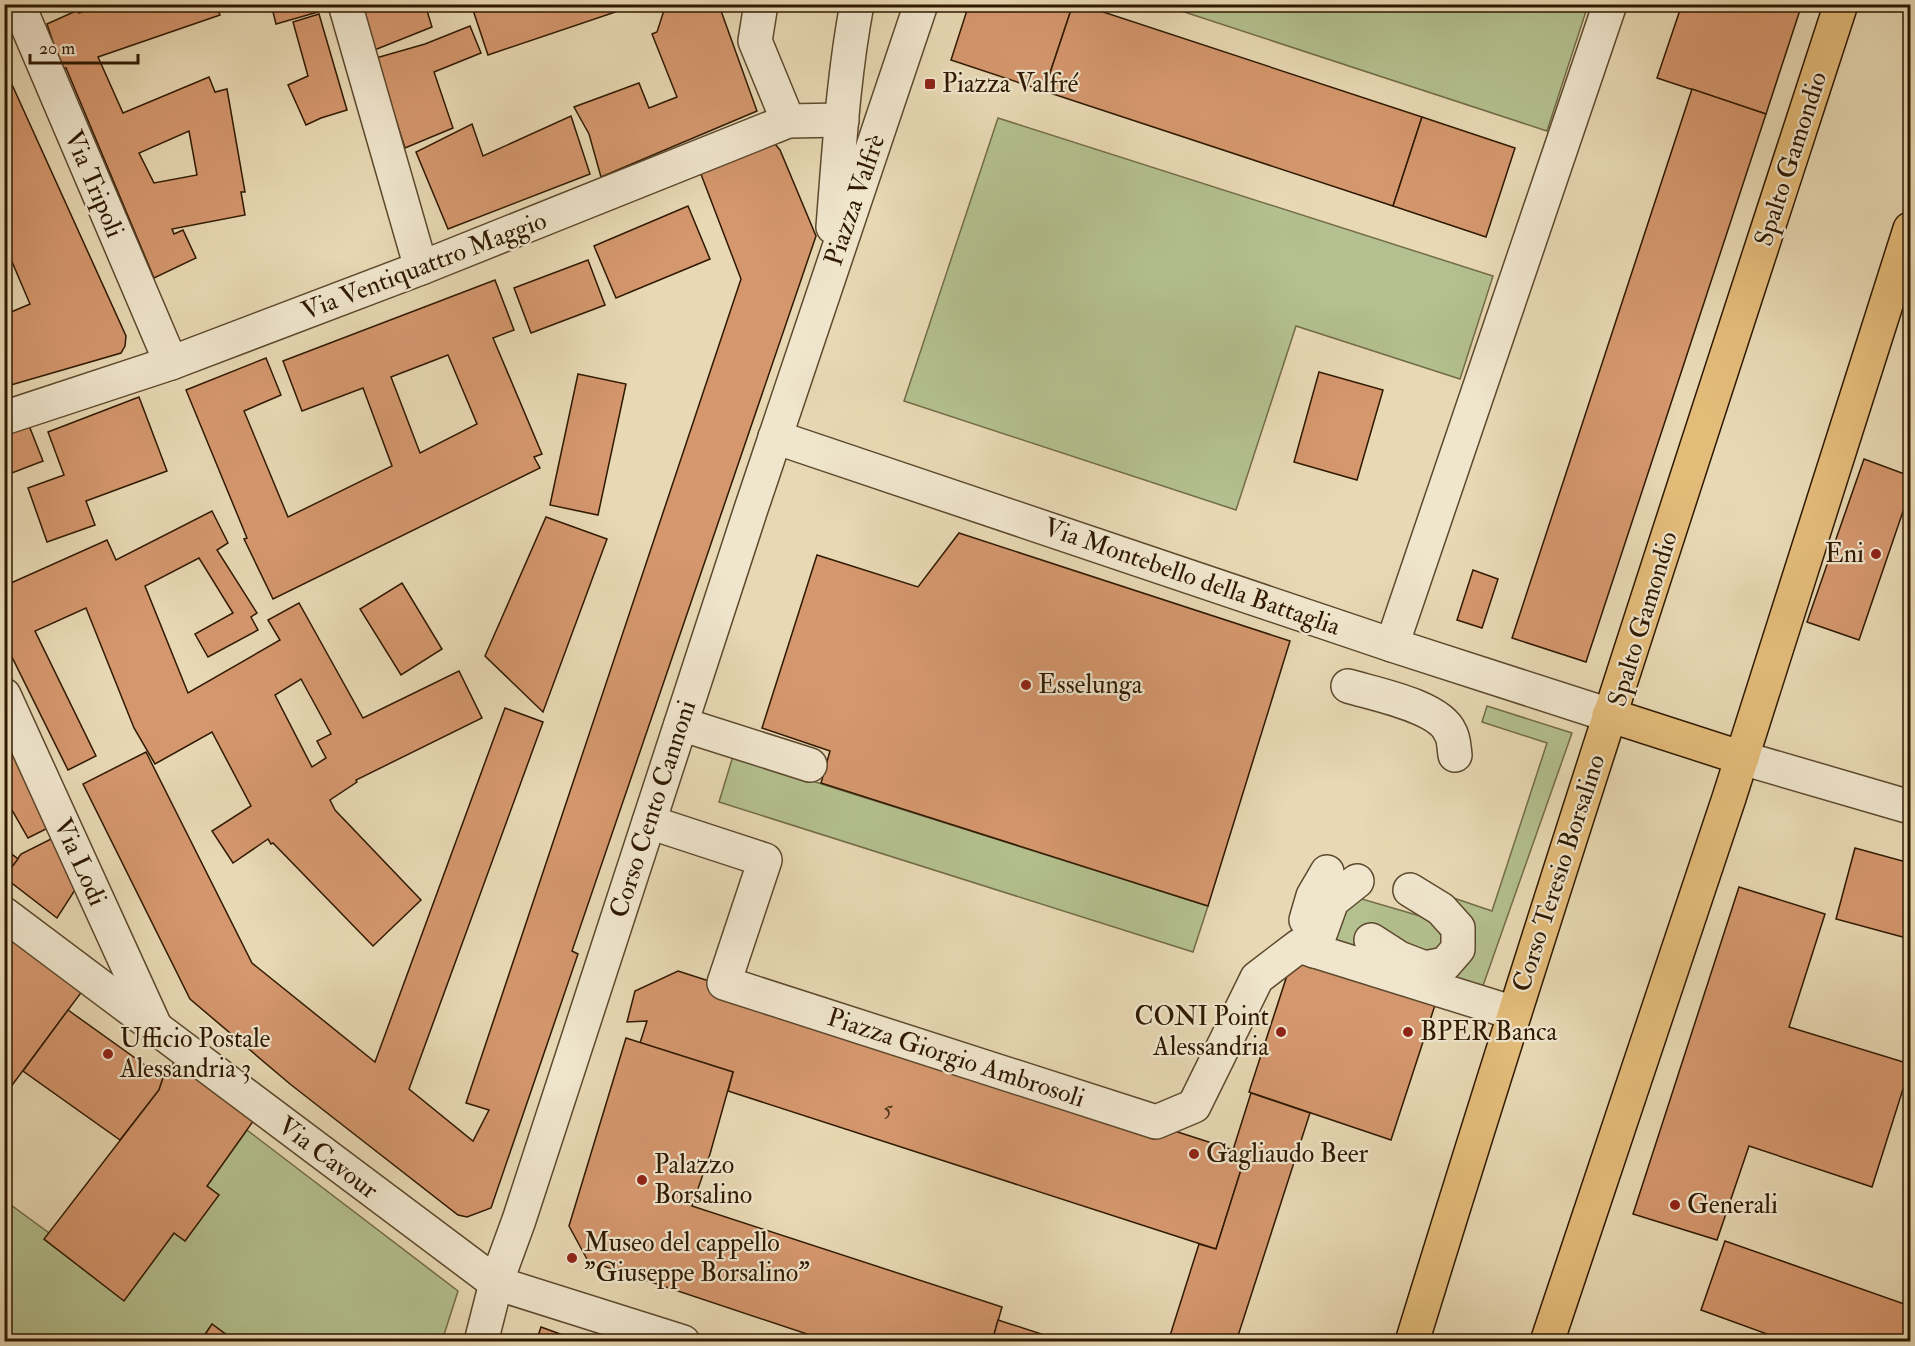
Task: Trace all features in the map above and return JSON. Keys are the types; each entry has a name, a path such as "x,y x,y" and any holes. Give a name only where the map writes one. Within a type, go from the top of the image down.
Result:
{"main road":[{"name":"Spalto Gamondio","path":"1742,758 1609,715 1841,4"},
{"path":"1546,1341 1742,758 1911,230"},
{"name":"Corso Teresio Borsalino","path":"1412,1341 1609,715"}],"street":[{"name":"Via Tripoli","path":"18,4 171,363"},
{"path":"345,4 421,268"},
{"path":"761,4 755,41 788,121"},
{"name":"Piazza Valfrè","path":"829,277 842,120 857,4"},
{"name":"Piazza Valfrè","path":"829,277 921,4"},
{"path":"1392,645 1610,4"},
{"name":"Via Ventiquattro Maggio","path":"4,418 171,363 421,268 788,121 842,120"},
{"name":"Corso Cento Cannoni","path":"481,1341 496,1283 519,1220 829,277"},
{"name":"Via Montebello della Battaglia","path":"776,436 1392,645 1609,715"},
{"path":"1348,686 1410,705 1435,716 1450,731 1455,755"},
{"name":"Via Lodi","path":"4,695 156,1028"},
{"path":"681,724 810,765"},
{"path":"1742,758 1911,807"},
{"name":"Piazza Giorgio Ambrosoli","path":"649,822 765,860 724,983 1156,1122 1194,1106 1257,978 1306,949"},
{"path":"1342,877 1332,902 1306,949 1514,1013"},
{"path":"1371,940 1399,958 1425,968 1445,964 1458,949 1458,928 1441,909 1410,890"},
{"name":"Via Cavour","path":"4,914 496,1283 683,1341"}],"green space":[{"path":"1588,4 1547,131 1163,5"},
{"path":"998,118 1493,276 1460,379 1296,326 1236,510 904,401"},
{"path":"1487,706 1572,733 1479,997 1321,946 1339,910 1362,899 1420,916 1435,925 1444,941 1434,952 1470,932 1465,910 1430,890 1492,911 1547,743 1482,722","holes":["1359,932 1386,944 1433,953 1402,970 1353,947"]},
{"path":"733,756 1208,906 1193,952 719,802"},
{"path":"247,1130 458,1291 442,1341 236,1341 212,1324 200,1341 5,1341 4,1200 49,1233 45,1240 124,1300 174,1233 185,1241 218,1195 207,1186"}],"building":[{"path":"103,4 216,4 220,15 98,57 123,113 209,77 215,92 227,89 245,192 241,192 245,215 172,229 174,234 183,230 196,258 154,278 66,68 62,69 47,24 78,10 79,13","holes":["189,131 197,175 154,183 139,153"]},
{"path":"271,4 316,4 318,12 276,24"},
{"path":"357,4 425,4 432,27 372,51"},
{"path":"471,4 639,4 488,55"},
{"path":"666,4 715,4 714,10 720,8 757,111 601,177 589,134 574,107 639,83 649,108 677,97 652,34 657,32"},
{"path":"969,4 1073,4 1044,91 951,60"},
{"path":"1073,4 1079,4 1422,117 1393,206 1044,91"},
{"path":"1682,4 1802,4 1766,114 1657,78"},
{"path":"319,14 347,110 306,125 288,85 308,76 293,22"},
{"path":"470,26 481,53 434,72 453,128 405,148 376,58 425,44"},
{"path":"4,67 126,336 125,346 121,353 4,387 4,315 30,304 4,243"},
{"path":"1692,89 1766,114 1586,662 1512,638"},
{"path":"571,116 590,174 448,229 416,152 472,124 483,156"},
{"path":"1422,117 1515,148 1486,237 1393,206"},
{"path":"775,144 780,150 816,236 572,951 578,954 491,1208 467,1217 458,1215 290,1084 190,999 83,784 146,752 252,963 375,1062 505,708 543,722 409,1089 473,1141 489,1110 466,1103 741,279 699,169"},
{"path":"688,206 710,259 616,298 594,246"},
{"path":"588,260 605,305 531,333 514,288"},
{"path":"495,280 514,330 493,338 542,454 534,457 540,468 273,599 244,539 247,538 186,390 266,358 281,395 244,411 288,517 392,466 363,388 302,411 283,361","holes":["448,355 477,424 420,453 391,377"]},
{"path":"1319,372 1383,390 1357,480 1294,462"},
{"path":"578,374 626,384 598,515 550,505"},
{"path":"139,397 167,471 86,501 95,525 47,542 28,488 64,475 48,432"},
{"path":"28,423 43,461 4,476 4,432"},
{"path":"1864,459 1910,476 1910,491 1859,640 1807,622"},
{"path":"212,511 228,543 217,550 257,613 251,617 258,630 208,657 195,634 233,613 199,558 145,586 188,693 280,640 268,620 299,603 363,718 459,671 482,718 356,780 357,782 330,800 335,810 421,900 373,946 268,839 233,863 212,831 251,806 212,732 155,764 134,728 86,608 35,631 96,756 68,770 4,641 4,569 11,583 107,540 116,560","holes":["301,679 331,734 317,741 326,758 312,767 275,695"]},
{"path":"546,517 607,539 543,712 485,656"},
{"name":"Esselunga","path":"959,533 1290,641 1208,906 821,783 830,751 762,728 817,555 918,587"},
{"path":"1473,570 1498,579 1482,628 1457,620"},
{"path":"402,583 442,649 401,675 360,609"},
{"path":"4,716 58,823 28,838 4,796"},
{"path":"59,835 82,879 57,918 4,877 21,854"},
{"path":"4,848 18,859 4,877"},
{"path":"1855,848 1910,863 1910,939 1836,919"},
{"path":"1739,887 1825,914 1789,1027 1910,1064 1910,1067 1872,1187 1749,1146 1717,1240 1633,1214"},
{"path":"4,926 86,986 4,1096 4,1041 8,1037 4,1034"},
{"path":"1294,954 1437,999 1391,1140 1249,1092"},
{"path":"678,971 1246,1154 1216,1249 728,1091 733,1072 640,1043 647,1021 627,1022 635,991"},
{"path":"68,1010 163,1078 159,1090 120,1140 23,1071"},
{"name":"Palazzo Borsalino","path":"626,1038 733,1072 710,1154 692,1206 1002,1307 992,1342 831,1342 588,1261 569,1226"},
{"path":"175,1061 254,1120 207,1186 219,1195 185,1241 174,1233 124,1301 44,1239 159,1090 163,1078"},
{"path":"1251,1093 1310,1113 1236,1342 1168,1342 1199,1244 1216,1249 1246,1154 1233,1150"},
{"path":"1725,1241 1910,1306 1910,1342 1789,1342 1701,1310"},
{"path":"998,1320 1066,1342 992,1342"},
{"path":"212,1324 236,1342 200,1342"},
{"path":"541,1327 582,1342 536,1342"}],"place":[{"name":"Piazza Valfré","path":"930,84"},
{"name":"Eni","path":"1876,554"},
{"name":"Esselunga","path":"1026,685"},
{"name":"CONI Point Alessandria","path":"1281,1032"},
{"name":"BPER Banca","path":"1408,1032"},
{"name":"Ufficio Postale Alessandria 3","path":"108,1054"},
{"name":"Gagliaudo Beer","path":"1194,1154"},
{"name":"Palazzo Borsalino","path":"642,1180"},
{"name":"Generali","path":"1675,1205"},
{"name":"Museo del cappello \"Giuseppe Borsalino\"","path":"572,1258"}]}
